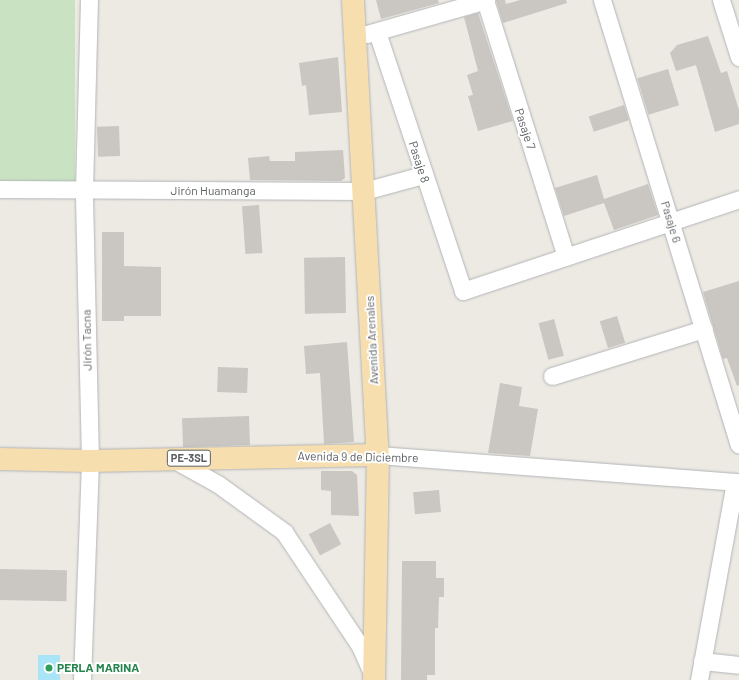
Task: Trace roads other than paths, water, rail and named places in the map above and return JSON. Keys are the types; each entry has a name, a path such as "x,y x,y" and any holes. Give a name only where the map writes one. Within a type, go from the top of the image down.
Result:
{"main road":[{"name":"Avenida Arenales","path":"353,0 378,455 374,679"},
{"name":"Avenida 9 de Diciembre","path":"0,459 90,461 171,458 378,455"}],"street":[{"name":"Jirón Tacna","path":"82,680 90,461 84,190 89,0"},
{"path":"355,38 486,0"},
{"name":"Pasaje 7","path":"486,0 566,257"},
{"name":"Pasaje 6","path":"602,0 672,222 739,444"},
{"path":"721,0 739,57"},
{"name":"Pasaje 8","path":"377,32 423,175 463,291 566,257"},
{"name":"Jirón Huamanga","path":"0,189 364,191 423,175"},
{"path":"566,257 739,200"},
{"path":"552,376 704,329"},
{"name":"Avenida 9 de Diciembre","path":"378,455 737,482"},
{"path":"171,458 218,484 284,532 360,646 374,679"},
{"path":"699,680 737,482"},
{"path":"702,661 739,665"}],"water":[{"name":"PERLA MARINA","path":"38,655 60,655 60,680 38,680"}],"place":[{"name":"PERLA MARINA","path":"49,668"}]}
